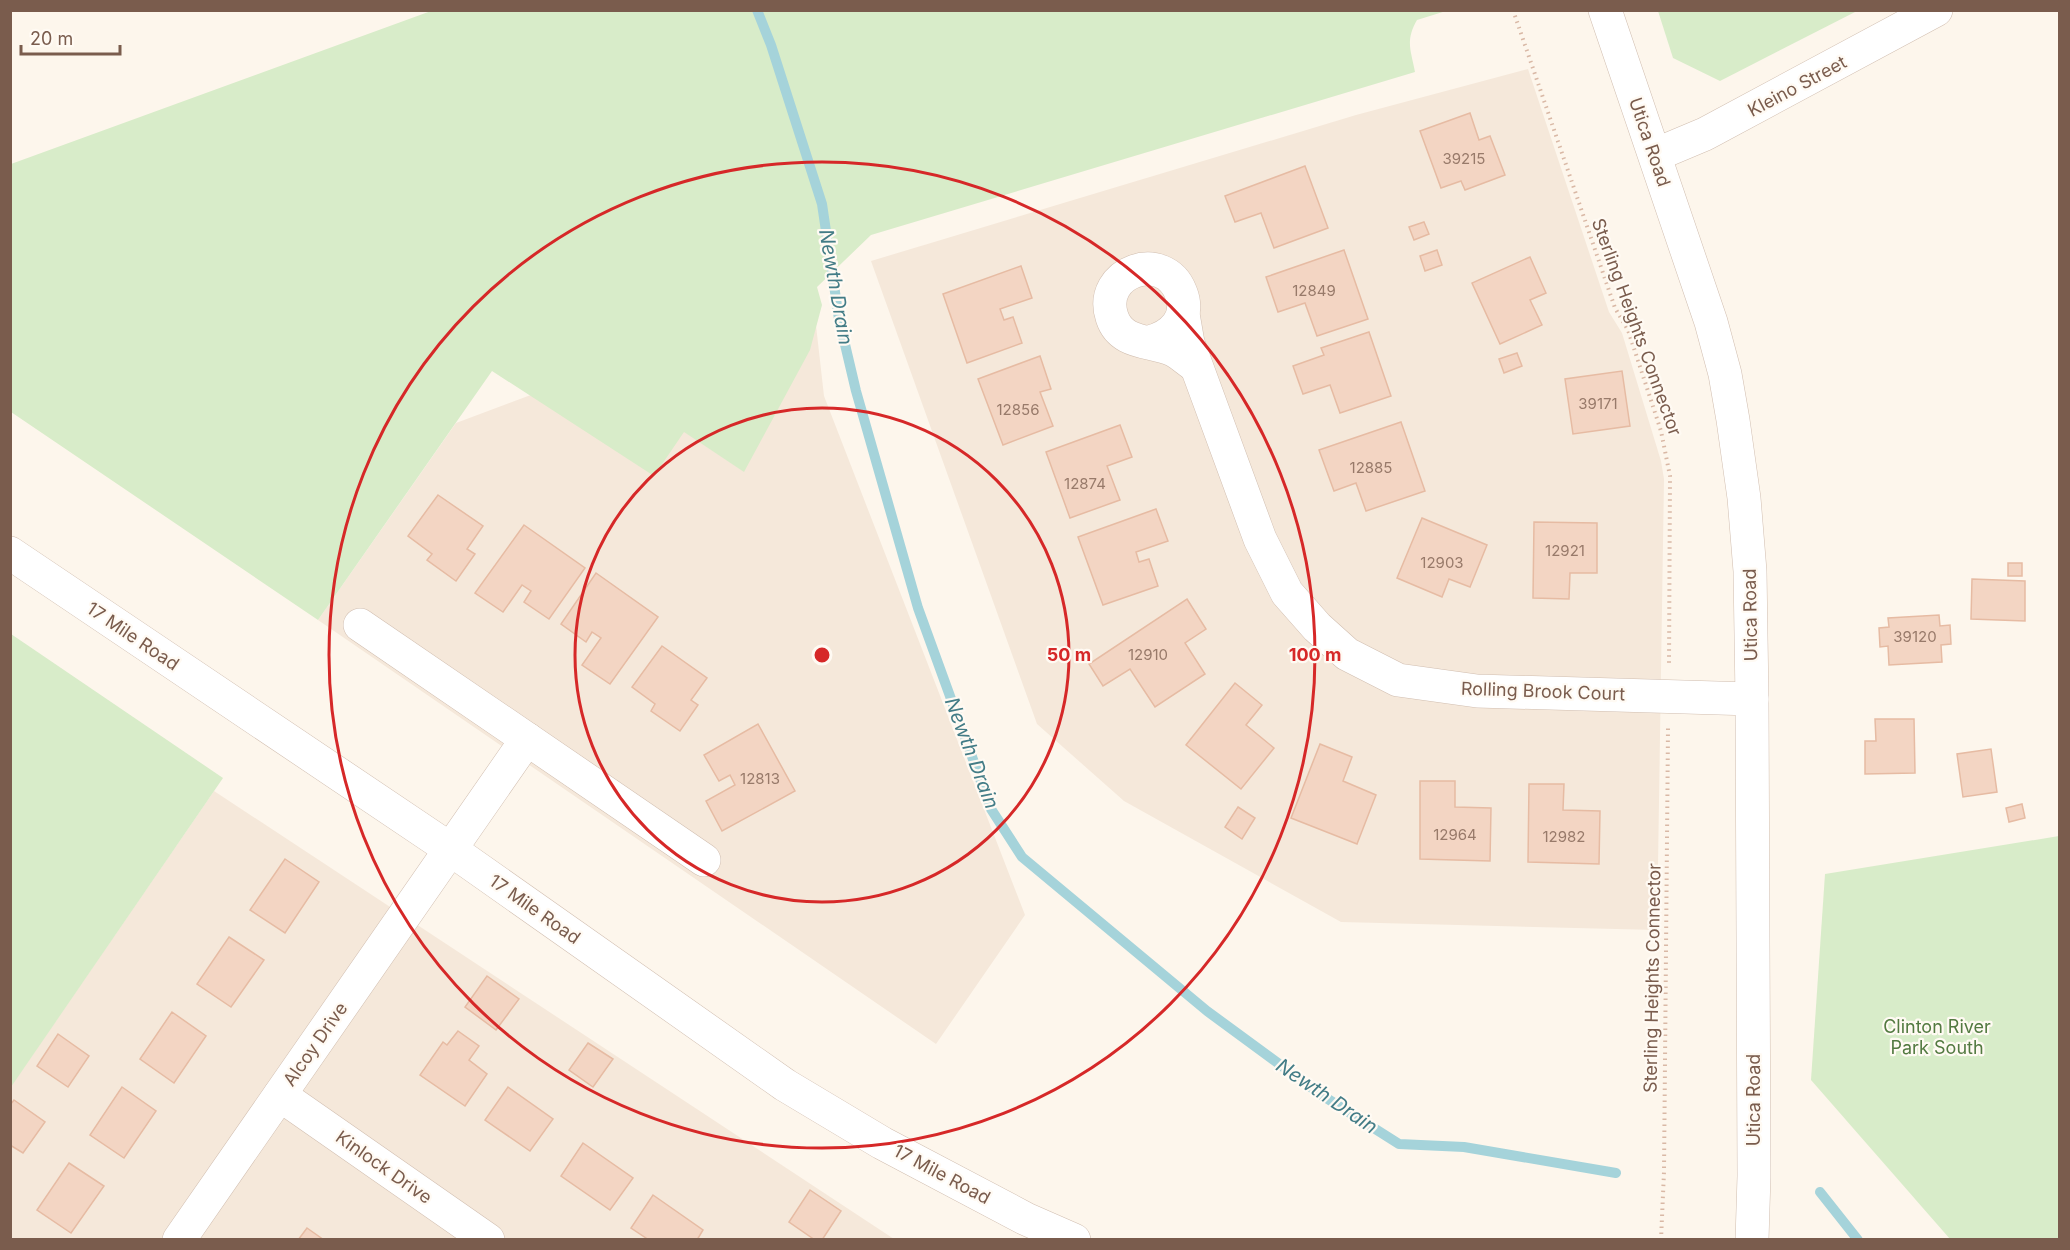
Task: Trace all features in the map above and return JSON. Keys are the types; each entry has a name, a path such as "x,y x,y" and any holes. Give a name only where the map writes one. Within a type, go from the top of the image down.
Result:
{"street":[{"name":"Utica Road","path":"1605,10 1711,322 1727,385 1744,498 1750,571 1752,699 1754,1176 1752,1239"},
{"name":"Kleino Street","path":"1654,154 1705,134 1936,10"},
{"name":"Rolling Brook Court","path":"1196,366 1173,350 1149,342 1137,341 1126,336 1117,327 1110,305 1112,292 1128,273 1152,268 1164,272 1174,280 1181,291 1188,343 1260,539 1287,593 1317,627 1347,654 1398,680 1477,692 1752,699"},
{"path":"1149,342 1170,333 1178,325 1183,314"},
{"name":"17 Mile Road","path":"10,553 450,849 785,1085 882,1143 1026,1219 1074,1239"},
{"path":"360,625 704,861"},
{"name":"Alcoy Drive","path":"179,1239 527,739"},
{"name":"Kinlock Drive","path":"280,1095 488,1239"}],"path":[{"name":"Sterling Heights Connector","path":"1513,10 1615,308 1628,330 1664,441 1671,476 1669,664"},
{"name":"Sterling Heights Connector","path":"1661,1239 1664,1172 1668,724"}],"shaded area":[{"path":"1528,69 1609,312 1622,333 1661,461 1664,479 1657,930 1341,922 1124,801 1037,724 871,261 1356,115"},
{"path":"812,290 824,396 1025,915 936,1044 318,620 456,423"},
{"path":"214,791 894,1239 11,1240 11,1086"}],"green space":[{"path":"1658,10 1857,11 1720,81 1673,58"},
{"path":"431,11 1446,11 1417,20 1413,27 1410,40 1415,72 871,235 817,287 822,305 810,350 744,472 684,432 654,476 492,371 318,620 11,412 11,164"},
{"path":"11,634 223,778 11,1087"},
{"name":"Clinton River Park South","path":"2059,836 2059,1239 1950,1239 1811,1080 1825,874"}],"building":[{"path":"1470,113 1479,140 1490,136 1505,175 1465,190 1461,181 1441,188 1420,131"},
{"path":"1305,166 1328,228 1274,248 1261,213 1235,222 1225,196"},
{"path":"1424,222 1429,234 1414,240 1409,227"},
{"path":"1344,250 1368,319 1317,336 1305,303 1278,312 1266,277"},
{"path":"1437,250 1442,265 1425,271 1420,256"},
{"path":"1530,257 1546,293 1530,300 1542,325 1500,344 1472,283"},
{"path":"1021,266 1032,298 1000,309 1004,320 1013,317 1022,343 967,363 943,294"},
{"path":"1369,332 1391,396 1340,413 1330,385 1303,394 1293,366 1324,355 1321,348"},
{"path":"1517,353 1522,366 1504,373 1499,359"},
{"path":"1040,356 1051,389 1040,392 1053,426 1003,445 978,379"},
{"path":"1622,371 1630,426 1573,434 1565,379"},
{"path":"1401,422 1425,491 1366,511 1356,483 1334,491 1319,450"},
{"path":"1120,425 1132,457 1107,466 1120,500 1070,518 1046,452"},
{"path":"438,495 483,526 467,549 475,554 456,581 427,560 432,554 408,536"},
{"path":"1156,509 1168,541 1136,552 1139,562 1149,559 1158,586 1103,605 1078,537"},
{"path":"1422,518 1487,545 1470,587 1449,579 1442,597 1397,578"},
{"path":"1534,522 1597,523 1597,573 1570,573 1569,599 1533,598"},
{"path":"524,525 585,568 549,619 524,602 531,591 522,585 503,612 475,593"},
{"path":"2008,563 2022,563 2022,576 2008,576"},
{"path":"596,573 658,617 610,684 582,665 601,638 592,632 586,642 561,624"},
{"path":"1972,579 2025,581 2025,621 1971,619"},
{"path":"1187,599 1206,629 1185,643 1205,674 1155,707 1130,669 1103,686 1089,664"},
{"path":"1939,615 1940,626 1950,625 1951,644 1941,645 1942,662 1889,665 1888,646 1880,647 1879,628 1889,627 1888,618"},
{"path":"662,646 707,678 691,700 698,705 680,731 651,711 655,704 632,687"},
{"path":"1235,683 1262,705 1246,725 1274,748 1241,789 1186,745"},
{"path":"1875,719 1914,719 1915,773 1865,774 1865,741 1876,741"},
{"path":"758,724 795,791 722,831 706,801 735,785 730,775 719,781 704,755"},
{"path":"1320,744 1352,757 1343,781 1376,795 1357,844 1291,818"},
{"path":"1991,749 1997,792 1963,797 1957,754"},
{"path":"1420,781 1455,781 1455,807 1491,808 1490,861 1420,859"},
{"path":"1529,784 1564,784 1563,810 1600,811 1599,864 1528,862"},
{"path":"2022,804 2025,818 2009,822 2006,808"},
{"path":"1238,807 1255,818 1242,839 1225,827"},
{"path":"285,859 319,882 285,933 250,910"},
{"path":"229,937 264,960 231,1007 197,984"},
{"path":"487,976 519,999 496,1030 465,1007"},
{"path":"172,1012 206,1036 174,1083 140,1059"},
{"path":"458,1031 479,1046 469,1060 487,1074 465,1106 420,1075 443,1042 447,1045"},
{"path":"58,1034 89,1056 68,1087 37,1066"},
{"path":"588,1043 613,1059 593,1087 569,1070"},
{"path":"122,1087 156,1111 124,1158 90,1135"},
{"path":"508,1087 553,1119 530,1151 485,1120"},
{"path":"14,1100 45,1122 23,1153 10,1145 10,1105"},
{"path":"583,1143 633,1178 610,1210 561,1176"},
{"path":"69,1163 104,1186 71,1233 37,1210"},
{"path":"810,1190 841,1211 822,1240 815,1240 789,1222"},
{"path":"653,1195 703,1230 697,1240 649,1240 631,1228"},
{"path":"307,1228 324,1240 298,1240"}],"waterway":[{"name":"Newth Drain","path":"757,10 771,45 822,204 839,319 856,391 918,608 991,809 1022,857 1207,1011 1320,1094 1399,1144 1464,1147 1616,1173"},
{"name":"Newth Drain","path":"1820,1192 1858,1240"}]}
